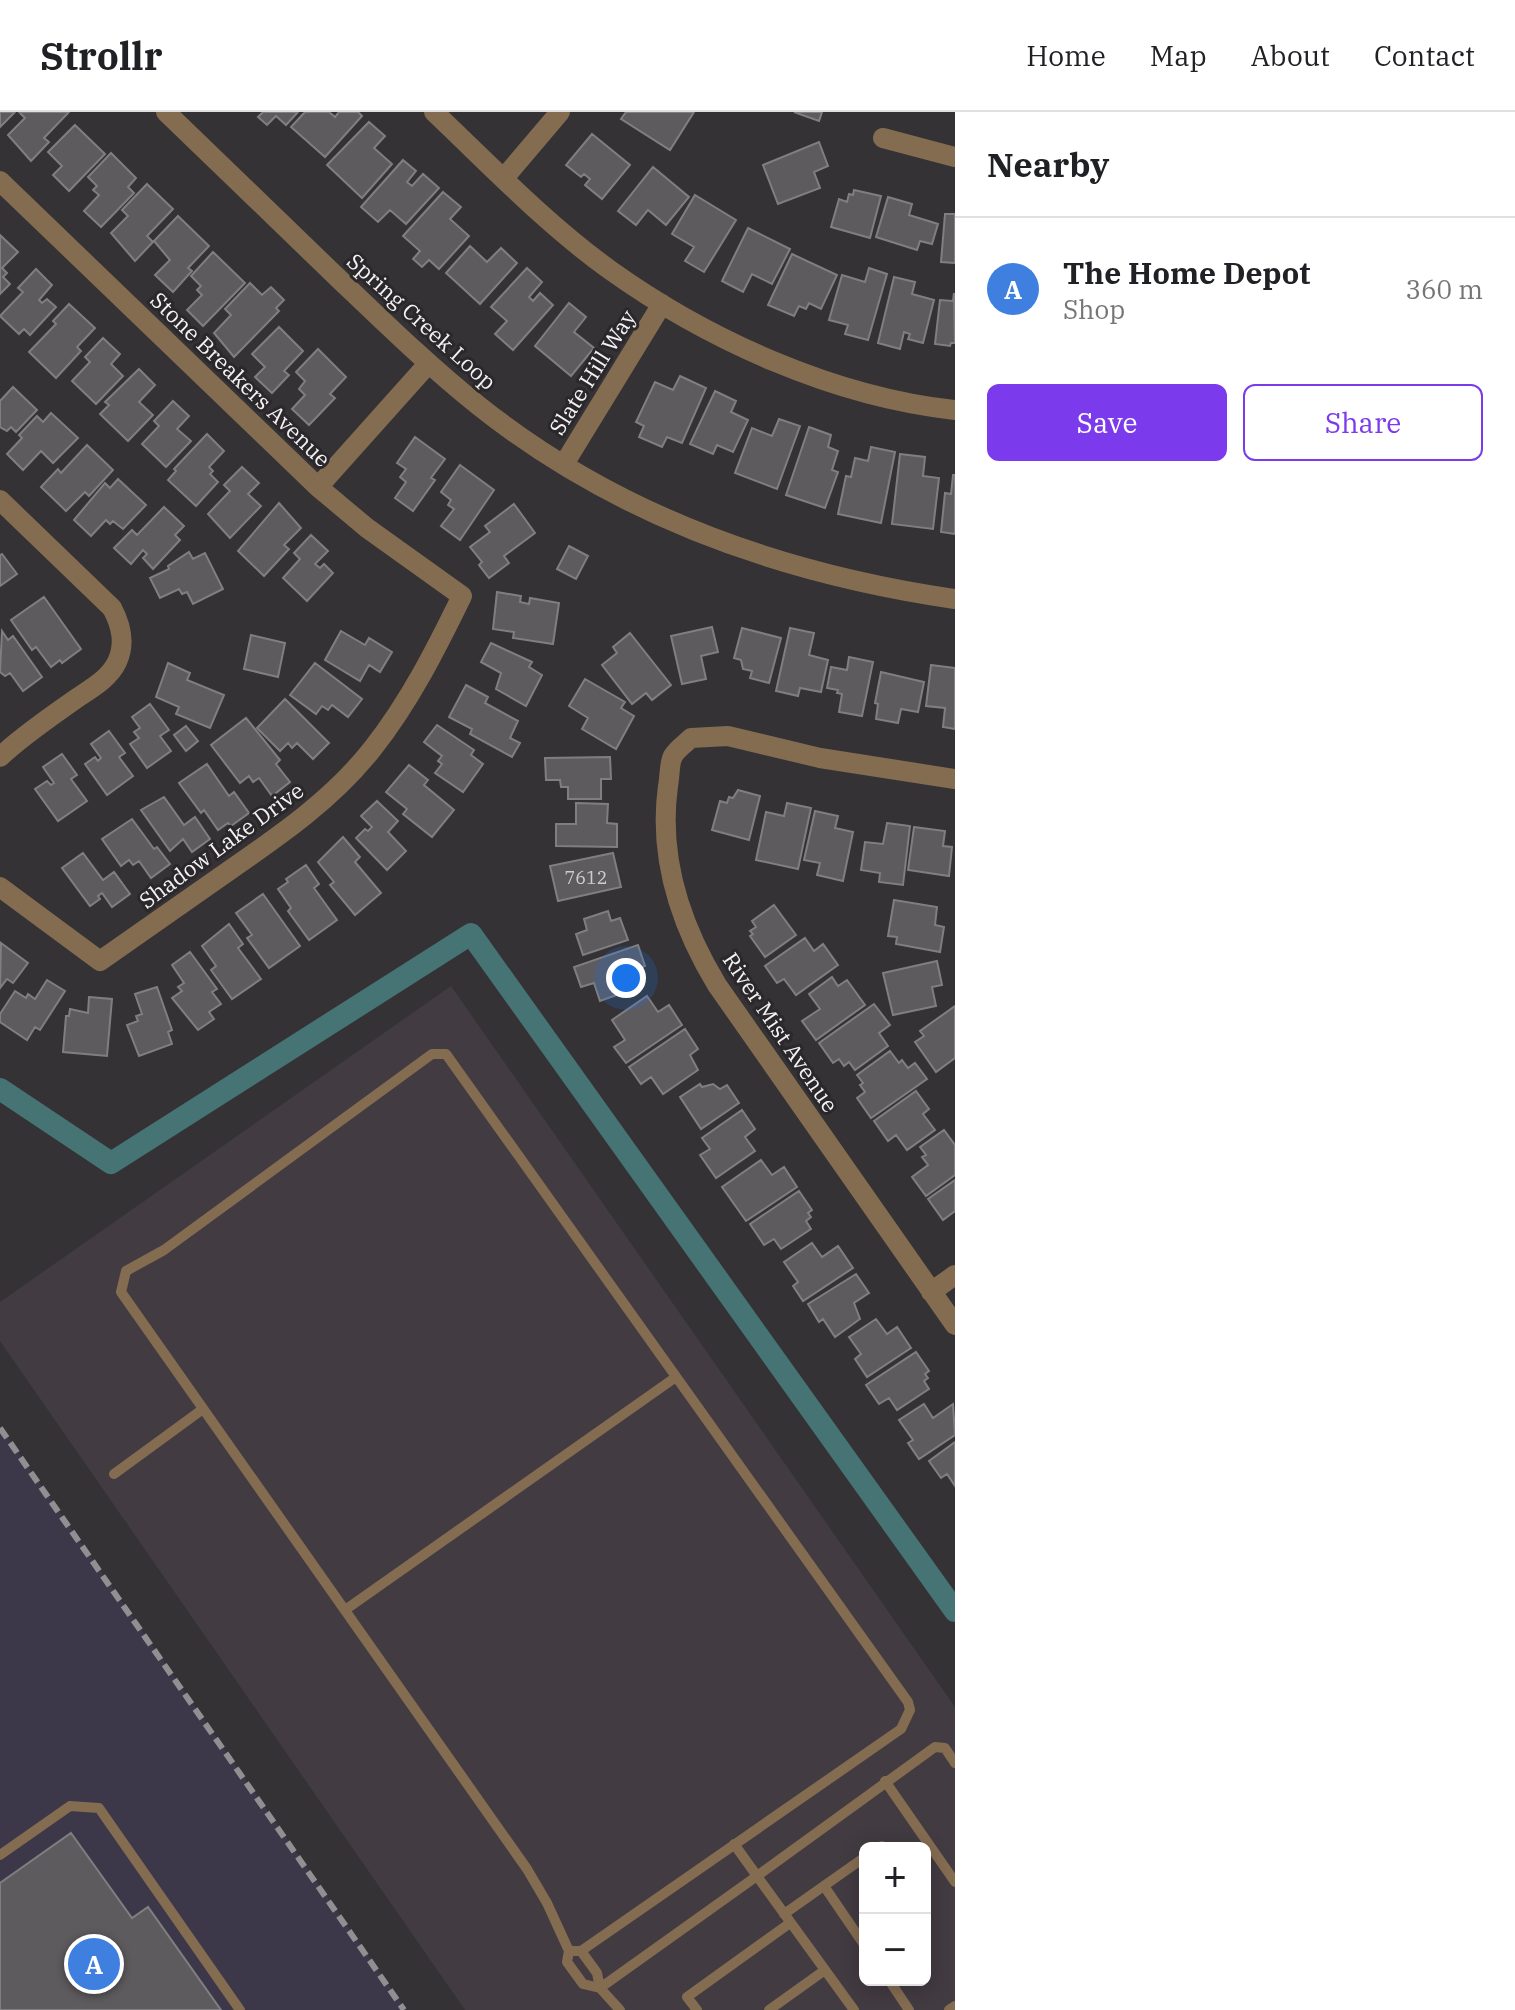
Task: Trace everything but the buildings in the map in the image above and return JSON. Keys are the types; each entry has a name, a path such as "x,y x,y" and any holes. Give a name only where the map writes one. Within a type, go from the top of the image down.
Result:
{"street":[{"name":"Spring Creek Loop","path":"166,112 428,364 481,408 564,464 624,499 684,527 762,557 891,590 955,599"},
{"path":"434,112 567,236 662,304 757,354 819,378 883,396 955,410"},
{"path":"504,178 560,112"},
{"path":"883,138 955,157"},
{"name":"Stone Breakers Avenue","path":"0,181 318,487 367,528 462,596"},
{"name":"Slate Hill Way","path":"564,464 662,304"},
{"path":"318,487 428,364"},
{"path":"0,500 112,608 120,622 122,643 116,664 107,677 44,721 0,757"},
{"name":"Shadow Lake Drive","path":"0,887 100,961 294,825 332,793 372,750 401,710 423,674 462,596"},
{"name":"River Mist Avenue","path":"955,779 820,758 728,736 691,738 673,757 666,801 670,876 696,951 955,1325"},
{"path":"931,1292 955,1275"}],"lane":[{"path":"572,1955 901,1729 910,1710 908,1702 446,1054 432,1054 164,1250 126,1271 121,1292 527,1869 547,1903 583,1984 600,1988 935,1747 945,1748 955,1763"},
{"path":"345,1610 676,1377"},
{"path":"114,1474 203,1409"},
{"path":"885,1781 954,1879"},
{"path":"0,1855 70,1806 99,1808 240,2010"},
{"path":"734,1844 854,2010"},
{"path":"697,2010 687,1997 859,1861"},
{"path":"824,1886 859,1937"},
{"path":"572,1955 597,1973 600,1988 620,2010"},
{"path":"769,2010 825,1970"},
{"path":"893,1986 909,2010"},
{"path":"949,2010 955,2006"}],"shaded area":[{"path":"451,986 955,1707 955,2010 465,2010 0,1341 0,1302"},
{"path":"0,1426 406,2010 0,2010"}],"waterway":[{"path":"0,1089 111,1163 471,934 955,1611"}],"railway":[{"path":"0,1428 404,2010"}],"place":[{"name":"The Home Depot","path":"94,1964"}]}
